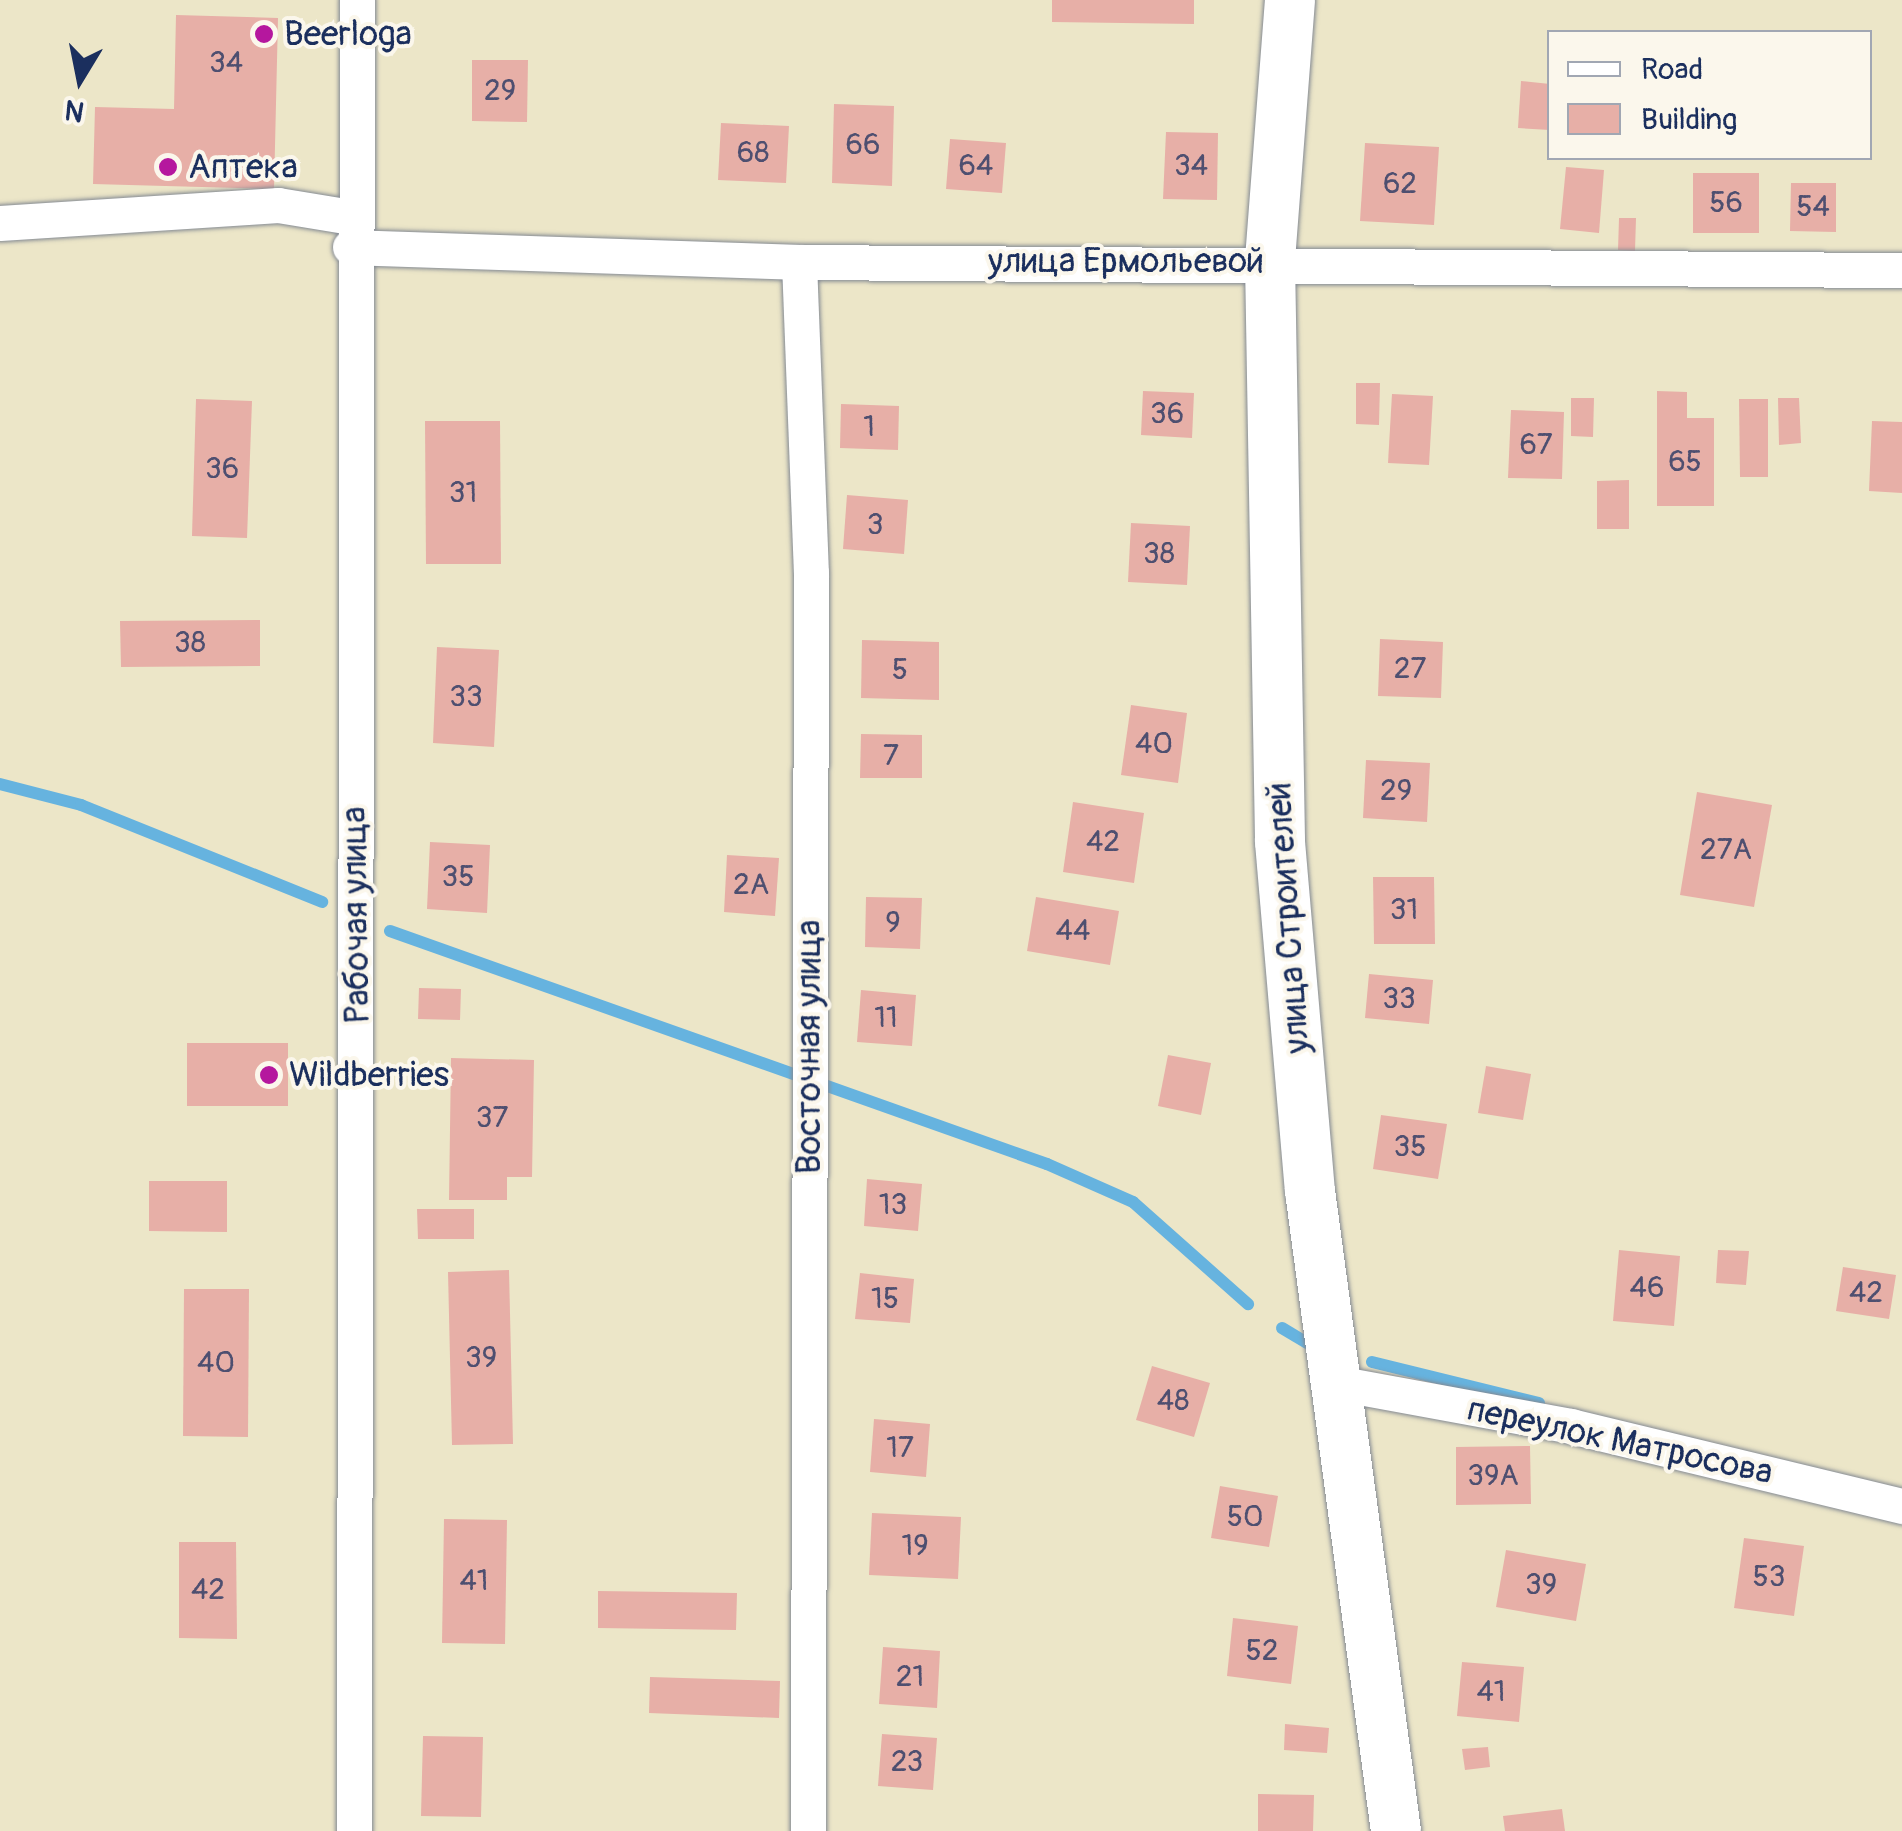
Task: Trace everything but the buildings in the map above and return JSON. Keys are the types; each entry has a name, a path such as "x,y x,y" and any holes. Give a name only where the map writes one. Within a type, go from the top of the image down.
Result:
{"street":[{"name":"Рабочая улица","path":"354,1831 360,1304 350,232 357,0"},
{"name":"улица Строителей","path":"1290,0 1270,261 1280,842 1310,1190 1396,1831"},
{"name":"улица Ермольевой","path":"0,224 278,205 350,232 799,262 1270,261 1902,270"},
{"name":"Восточная улица","path":"799,262 811,573 808,1831"},
{"name":"переулок Матросова","path":"1337,1383 1571,1426 1902,1506"}],"waterway":[{"path":"0,784 81,805 322,902"},
{"path":"390,931 1047,1164 1133,1202 1248,1304"},
{"path":"1282,1328 1307,1343"},
{"path":"1372,1362 1539,1403"}],"place":[{"name":"Beerloga","path":"264,34"},
{"name":"Аптека","path":"168,167"},
{"name":"Wildberries","path":"269,1075"}]}
